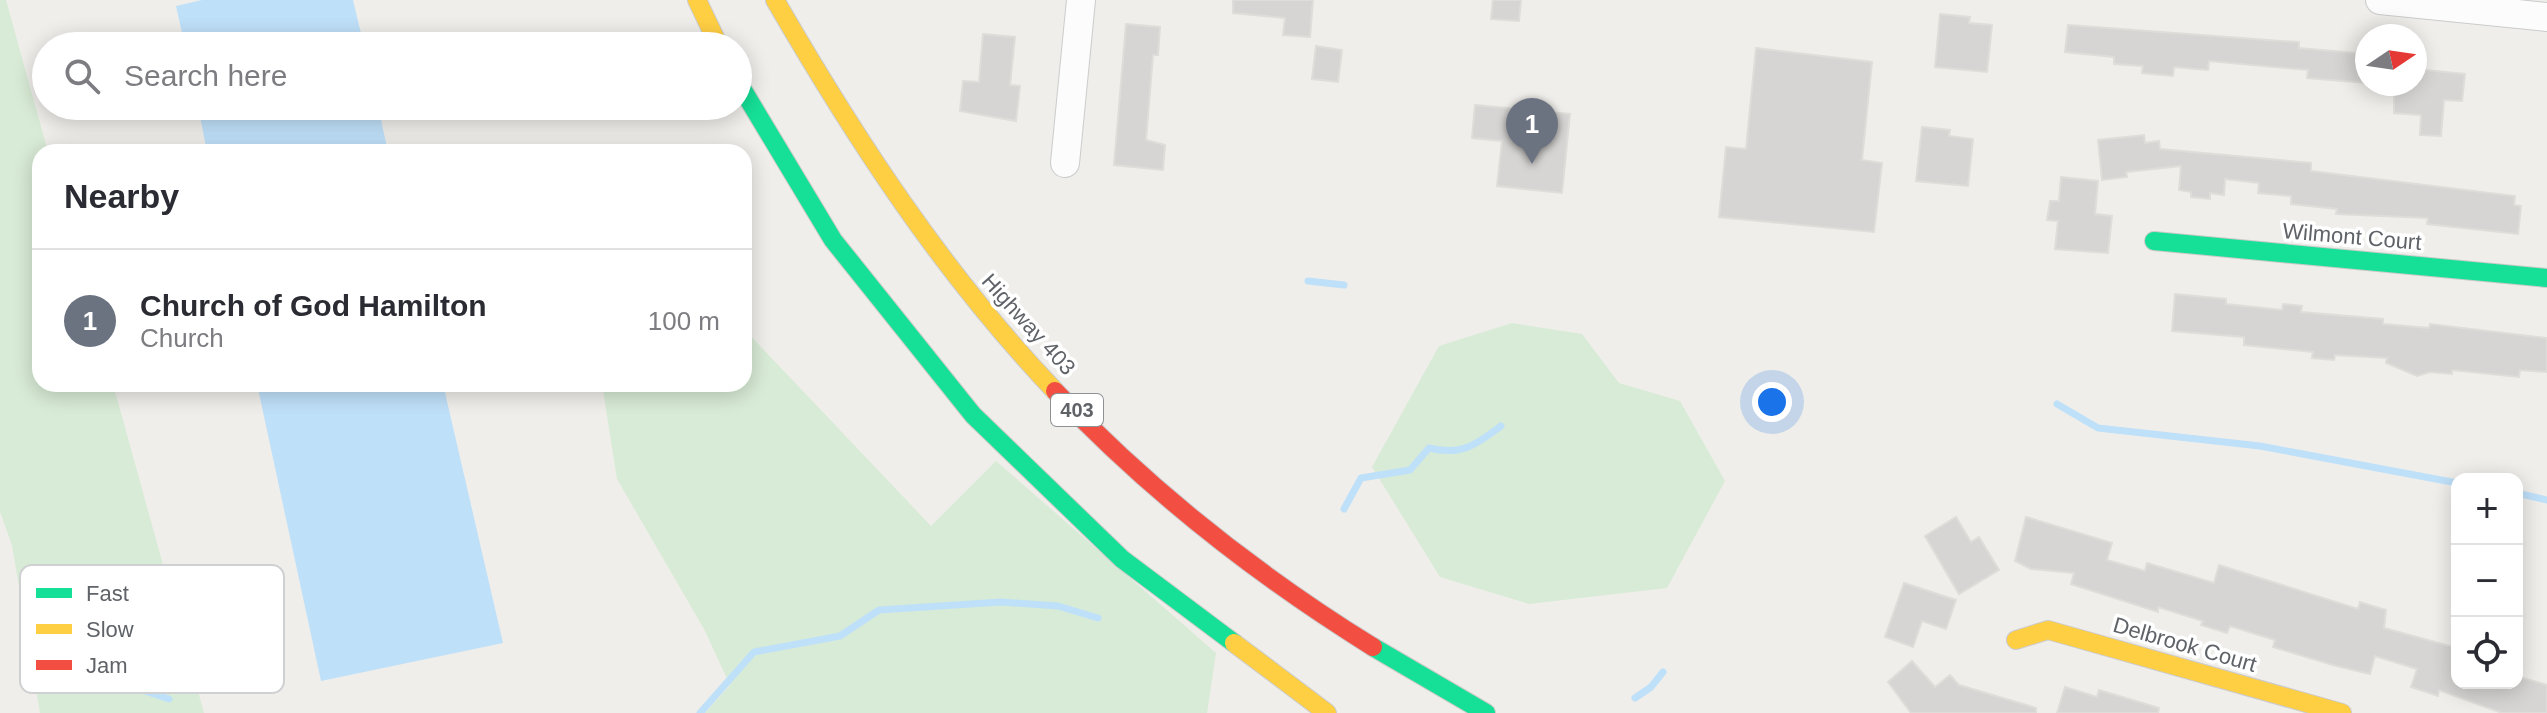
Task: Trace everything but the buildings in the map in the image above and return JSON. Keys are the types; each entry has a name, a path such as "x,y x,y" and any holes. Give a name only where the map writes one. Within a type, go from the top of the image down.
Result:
{"main road":[{"path":"697,0 712,32"},
{"name":"Highway 403","path":"775,0 887,184 964,288 1014,347 1165,498 1246,564 1338,627 1486,713"},
{"path":"752,105 833,240 973,415 1122,559 1327,713"},
{"name":"Wilmont Court","path":"2154,241 2547,278"},
{"name":"Delbrook Court","path":"2016,640 2048,630 2342,713"}],"street":[{"path":"1065,163 1081,0"},
{"path":"2380,0 2547,17"}],"green space":[{"path":"0,0 6,0 32,94 32,120 39,120 46,144 32,144 32,392 115,392 163,565 20,565 20,593 12,545 0,512"},
{"path":"1512,323 1582,334 1619,383 1680,401 1725,481 1667,588 1529,604 1440,577 1372,467 1439,346"},
{"path":"752,337 931,526 996,461 1216,653 1207,713 699,713 707,711 730,685 704,629 617,479 603,392 752,392"},
{"path":"37,693 198,693 204,713 40,713"}],"water":[{"path":"202,0 353,0 361,32 182,32 176,6"},
{"path":"201,120 381,120 386,144 205,144"},
{"path":"259,392 445,392 503,643 321,681"}],"waterway":[{"path":"1308,281 1344,285"},
{"path":"2057,404 2098,428 2260,446 2451,482"},
{"path":"1344,509 1361,478 1410,470 1429,448 1459,450 1484,439 1501,426"},
{"path":"2523,494 2547,500"},
{"path":"700,713 754,652 840,636 879,610 1001,602 1058,606 1098,618"},
{"path":"1635,698 1651,687 1663,672"},
{"path":"151,693 169,699"}],"traffic: fast":[{"path":"752,105 833,240 973,415 1122,559 1234,643"},
{"path":"2154,241 2547,278"},
{"path":"1373,647 1486,713"}],"traffic: slow":[{"path":"697,0 712,32"},
{"path":"775,0 837,104 903,204 975,300 1055,391"},
{"path":"2016,640 2048,630 2342,713"},
{"path":"1234,643 1327,713"}],"traffic: jam":[{"path":"1055,391 1166,497 1288,591 1373,647"}],"place":[{"name":"Church of God Hamilton","path":"1532,164"}]}
